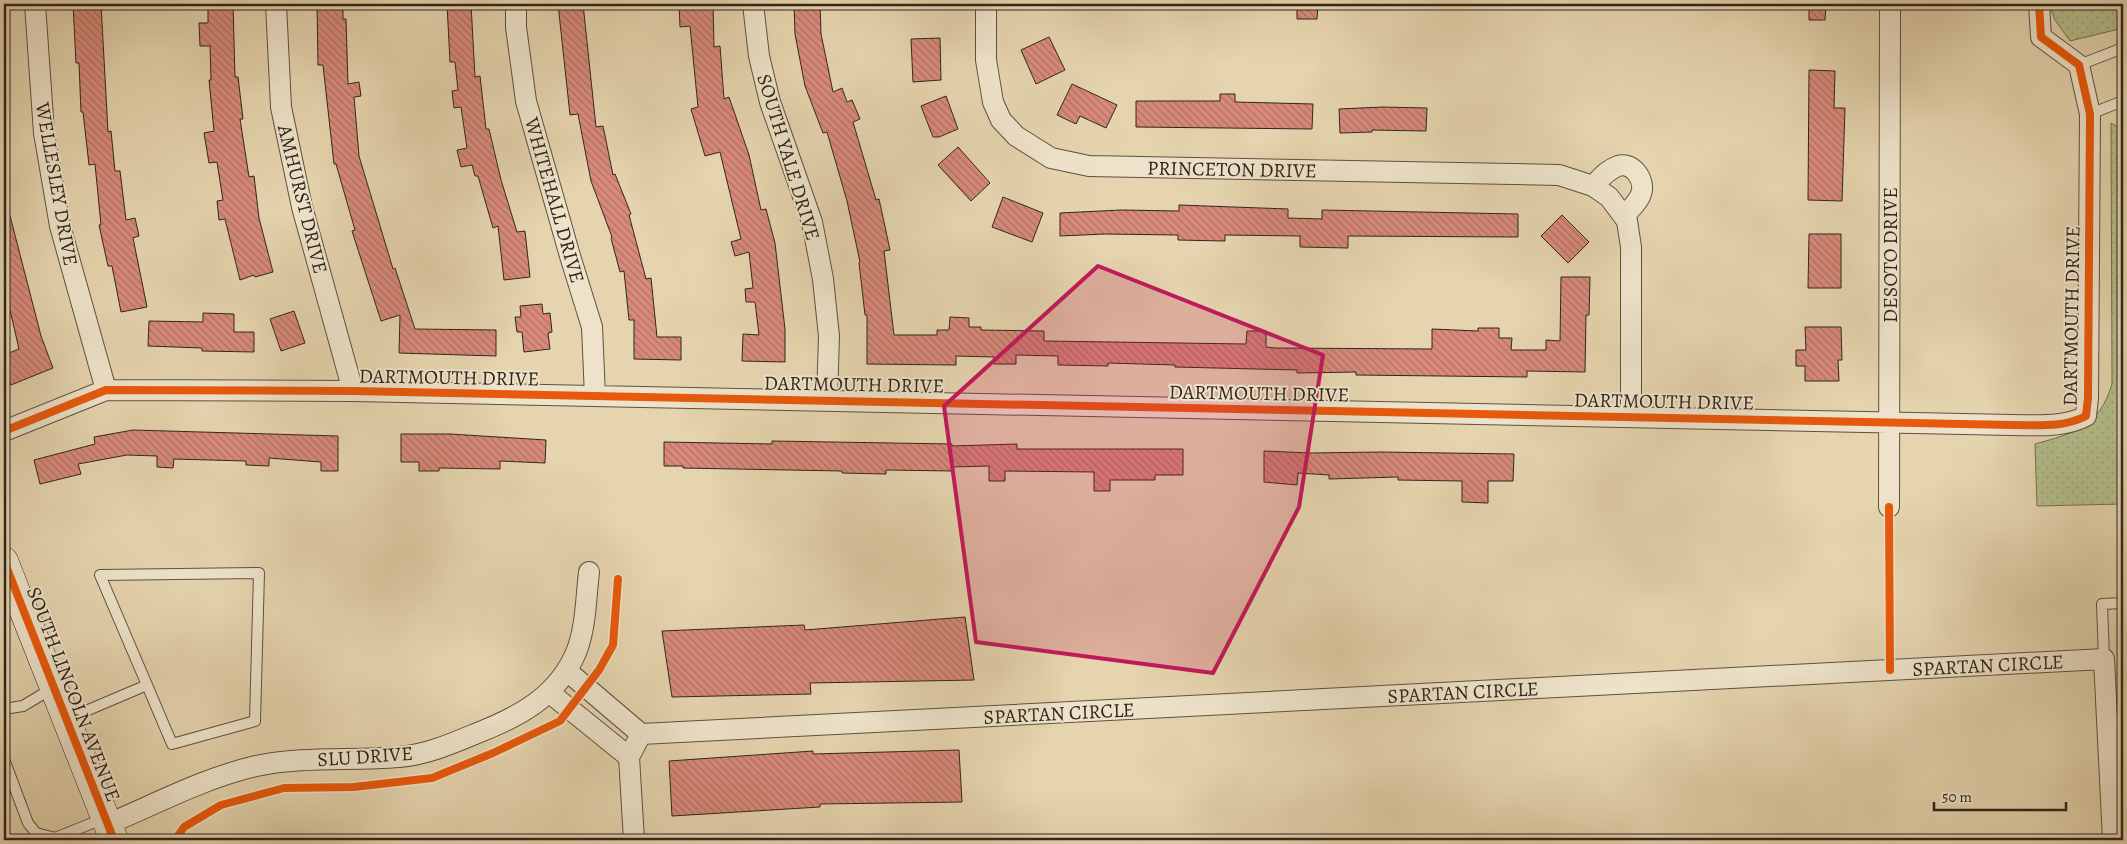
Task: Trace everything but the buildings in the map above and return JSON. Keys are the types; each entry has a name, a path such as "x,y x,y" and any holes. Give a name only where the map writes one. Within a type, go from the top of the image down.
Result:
{"main road":[{"name":"SOUTH LINCOLN AVENUE","path":"4,560 9,591 54,688 109,828"}],"street":[{"name":"WELLESLEY DRIVE","path":"35,4 44,134 60,226 106,390"},
{"name":"AMHURST DRIVE","path":"276,4 281,107 302,207 353,391"},
{"name":"WHITEHALL DRIVE","path":"516,4 516,27 526,101 592,327 595,396"},
{"name":"SOUTH YALE DRIVE","path":"754,4 759,56 770,102 812,222 823,279 829,336 827,400"},
{"name":"PRINCETON DRIVE","path":"986,4 986,60 993,102 1001,120 1016,136 1051,158 1089,166 1559,175 1594,186 1609,197 1627,221 1630,247 1630,417"},
{"name":"DESOTO DRIVE","path":"1889,507 1890,4"},
{"path":"2039,4 2041,37 2079,64"},
{"name":"DARTMOUTH DRIVE","path":"4,431 106,390 353,391 2057,425 2074,422 2086,416 2088,398 2090,114 2079,64"},
{"path":"1594,186 1606,172 1620,165 1632,168 1642,180 1642,192 1636,203 1624,216"},
{"name":"SLU DRIVE","path":"109,828 220,776 256,766 295,760 402,757 436,749 503,723 550,693 567,671 577,649 584,617 589,572"},
{"path":"2104,659 2112,840"},
{"name":"SPARTAN CIRCLE","path":"641,734 2104,659"},
{"path":"567,671 641,734 629,757 634,840"},
{"path":"550,693 629,757"}],"lane":[{"path":"2079,64 2123,48"},
{"path":"2090,114 2123,101"},
{"path":"259,573 255,721 172,744 147,685 100,575 259,573"},
{"path":"2104,659 2102,604 2123,603"},
{"path":"66,719 147,685"},
{"path":"4,709 23,706 54,688"},
{"path":"4,760 28,823 36,833 55,838 109,828"}],"highlighted area":[{"path":"1098,266 1323,355 1299,507 1213,673 976,642 944,406"}],"green space":[{"path":"2049,4 2123,4 2123,28 2070,41 2055,20"},
{"path":"2111,123 2123,130 2123,504 2037,506 2035,444 2074,432 2084,426 2100,410 2112,384"}],"cycle path":[{"path":"4,431 106,390 353,391 2012,425 2059,424 2086,416 2088,398 2090,114 2079,65 2041,37 2039,4"},
{"path":"1889,507 1890,670"},
{"path":"4,561 114,840"},
{"path":"175,840 184,827 221,805 284,788 354,787 432,778 493,753 560,721 599,670 613,645 618,579"}]}
